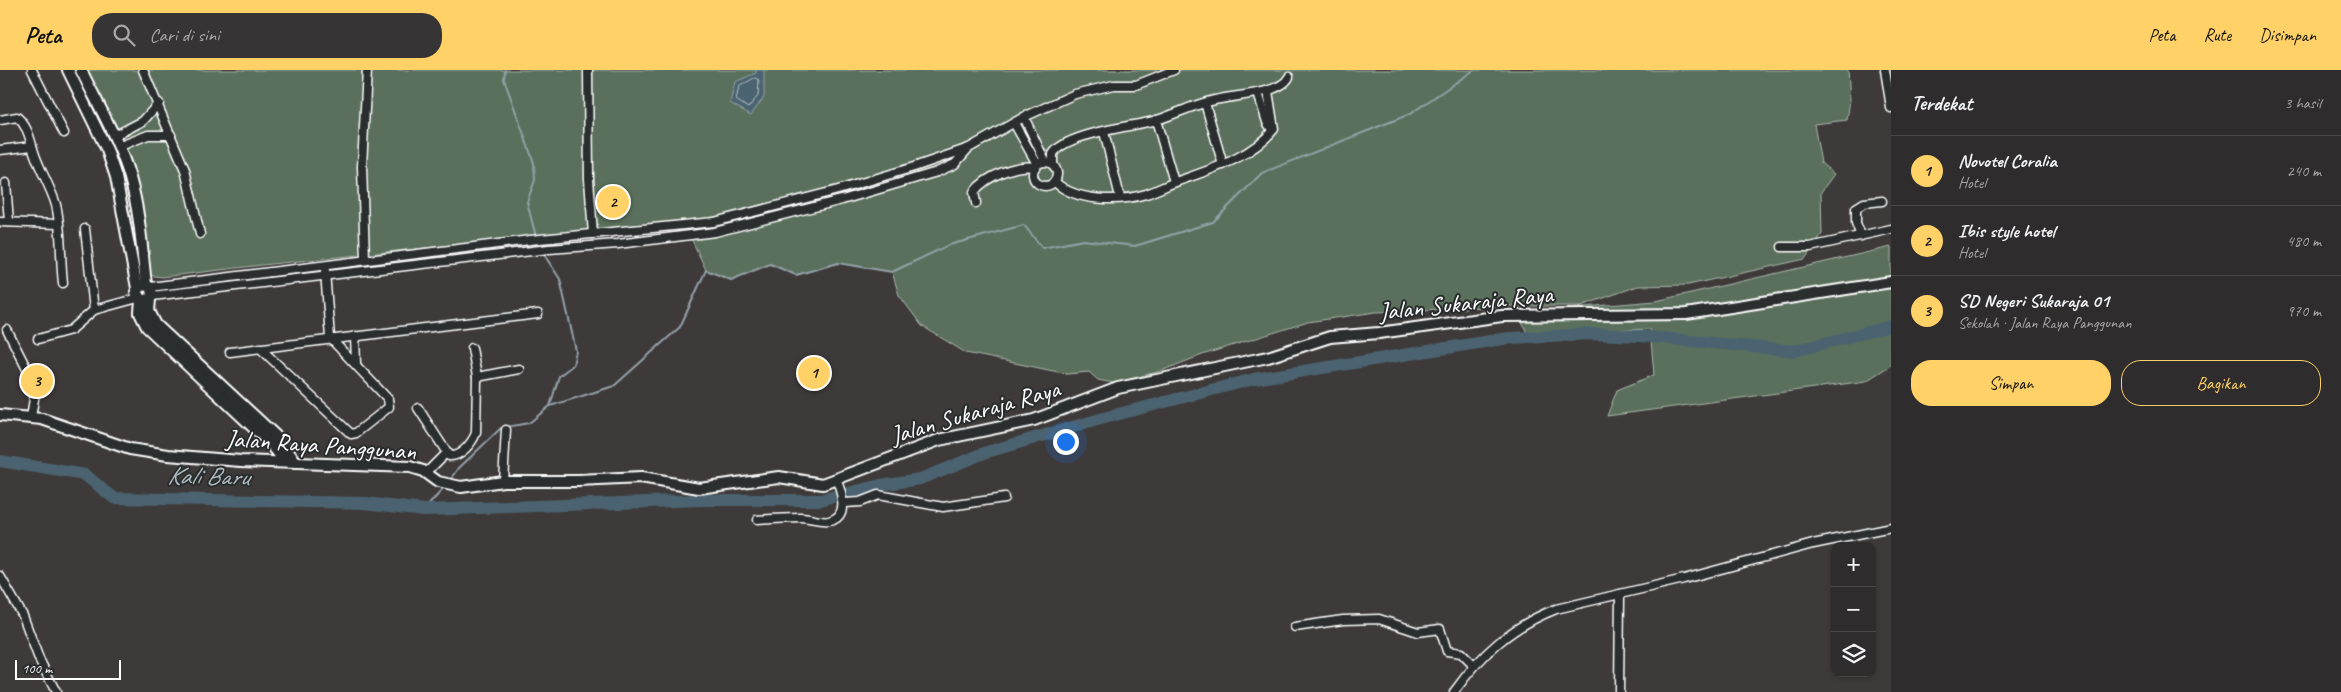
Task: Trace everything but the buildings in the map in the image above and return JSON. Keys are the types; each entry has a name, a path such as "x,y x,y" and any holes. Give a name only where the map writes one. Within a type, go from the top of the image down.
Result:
{"street":[{"path":"32,70 64,133"},
{"path":"68,70 107,150 116,177 149,311 156,325 271,444 284,462"},
{"path":"81,70 114,136 130,178 137,211 145,293"},
{"path":"143,70 159,103 185,170 200,234"},
{"path":"365,259 362,166 367,70"},
{"path":"588,70 589,179 593,234"},
{"path":"38,340 70,330 94,310 145,293 365,259 548,238 714,222 838,190 969,148 1024,117 1075,94 1114,84 1136,85 1174,70"},
{"path":"1885,70 1891,108"},
{"path":"1014,123 1043,164 1058,173 1054,182 1050,185 1040,185 1033,178 1043,164 1061,145 1104,132 1156,120 1205,102 1268,91 1286,82 1289,77"},
{"path":"1054,182 1063,191 1073,194 1120,197 1144,194 1223,165 1262,142 1272,130 1268,91"},
{"path":"1258,93 1267,122 1272,130"},
{"path":"1205,102 1223,165"},
{"path":"114,136 148,117 159,103"},
{"path":"0,120 17,117 22,121 28,131 42,175 52,192 56,207 63,283"},
{"path":"148,117 154,134"},
{"path":"1024,117 1043,164"},
{"path":"1156,120 1174,182"},
{"path":"1104,132 1120,197"},
{"path":"118,147 154,134 171,135"},
{"path":"0,150 32,146"},
{"path":"145,293 716,232 842,200 930,174 955,164 969,148"},
{"path":"976,203 974,192 986,181 1013,168 1043,164"},
{"path":"6,183 9,222"},
{"path":"1861,236 1856,223 1856,208 1864,203 1882,200"},
{"path":"0,222 58,224"},
{"path":"714,222 716,232"},
{"path":"86,229 94,310"},
{"path":"1782,247 1810,247 1891,229"},
{"path":"629,231 630,242"},
{"path":"260,348 346,430 354,434 389,407 389,403 356,364 330,338 324,266"},
{"name":"Jalan Sukaraja Raya","path":"641,478 700,488 779,477 814,484 838,484 923,445 1034,420 1109,392 1268,357 1330,337 1388,332 1502,316 1561,314 1634,316 1704,312 1891,282"},
{"path":"230,352 330,338 538,314"},
{"path":"7,330 36,387 31,417"},
{"path":"355,336 356,364"},
{"path":"418,408 446,453 454,456 474,440 476,433 477,377 472,348"},
{"path":"477,377 519,369"},
{"path":"205,375 281,441 296,463"},
{"name":"Jalan Raya Panggunan","path":"0,415 31,417 139,451 204,458 410,467 426,473 438,482 450,486 461,487 503,481 578,481 641,478"},
{"path":"503,481 506,430"},
{"path":"426,473 446,453"},
{"path":"757,520 801,518 828,521 839,514 843,501 838,484"},
{"path":"843,501 860,502 878,494 943,508 1004,498"},
{"path":"1839,542 1891,528"},
{"path":"1454,692 1474,665 1503,638 1537,616 1578,602 1620,594 1831,544"},
{"path":"0,576 19,607 39,659 56,692"},
{"path":"1619,692 1620,594"},
{"path":"1295,627 1343,620 1374,619 1393,622 1418,632 1440,629 1447,651 1462,653 1474,665"}],"green space":[{"path":"88,70 1848,70 1850,100 1847,120 1814,124 1821,163 1834,174 1821,192 1822,234 1805,259 1688,285 1638,286 1581,306 1509,306 1376,312 1308,322 1202,355 1161,371 1114,383 1098,380 1089,372 1068,374 966,353 922,326 899,295 892,272 838,263 796,275 770,264 731,280 706,270 683,221 162,277 148,275 124,171 108,120"},
{"path":"1891,247 1891,365 1866,381 1607,416 1617,390 1654,375 1650,329 1527,333 1521,320 1548,310 1656,301"}],"water":[{"path":"756,70 764,70 764,97 751,115 730,103 735,82 756,73"}],"waterway":[{"path":"505,70 504,79 534,163 535,180 527,202 536,237"},
{"path":"550,406 614,386 680,327 706,270 731,280 770,264 796,275 838,263 892,272 949,245 1024,225 1042,248 1083,240 1135,246 1213,222 1262,173 1410,114 1474,70"},
{"path":"450,481 459,468 501,428 529,423 550,406 559,376 573,365 576,351 560,279 543,253"},
{"name":"Kali Baru","path":"0,461 85,475 114,498 365,503 424,510 702,500 820,500 881,485 920,479 987,452 1111,416 1254,379 1509,338 1592,334 1640,336 1794,351 1891,326"},
{"path":"424,510 445,487"}],"place":[{"name":"Ibis style hotel","path":"613,202"},
{"name":"Novotel Coralia","path":"814,373"},
{"name":"SD Negeri Sukaraja 01","path":"37,381"}]}
